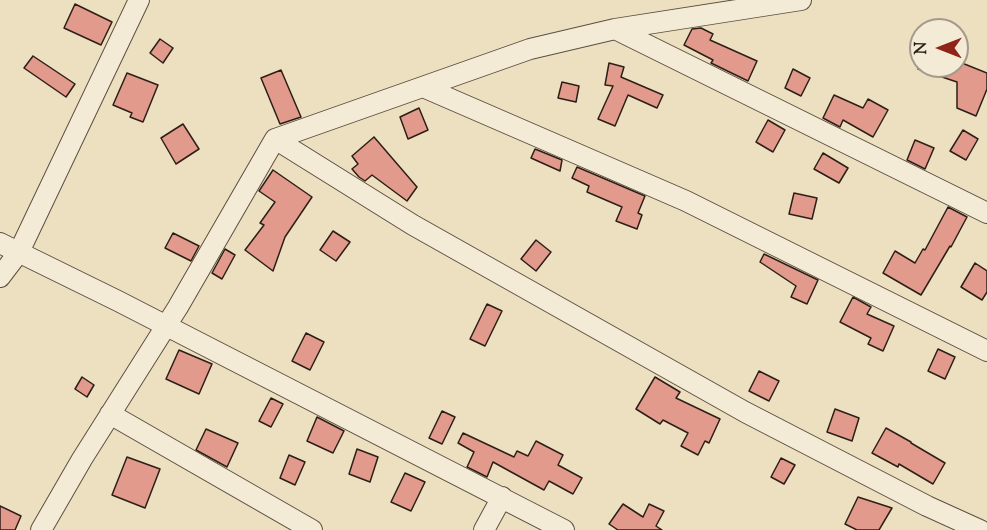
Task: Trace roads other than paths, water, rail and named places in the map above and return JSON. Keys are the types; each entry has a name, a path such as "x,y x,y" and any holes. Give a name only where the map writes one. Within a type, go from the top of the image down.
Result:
{"lane":[{"path":"0,277 19,252 139,0"},
{"path":"41,530 82,459 178,306 275,139 530,49 615,29 801,0"},
{"path":"615,29 987,213"},
{"path":"423,87 686,201 987,351"},
{"path":"275,139 413,225 745,412 927,506 980,530"},
{"path":"0,243 564,530"},
{"path":"110,414 312,530"},
{"path":"484,530 502,497"}]}
